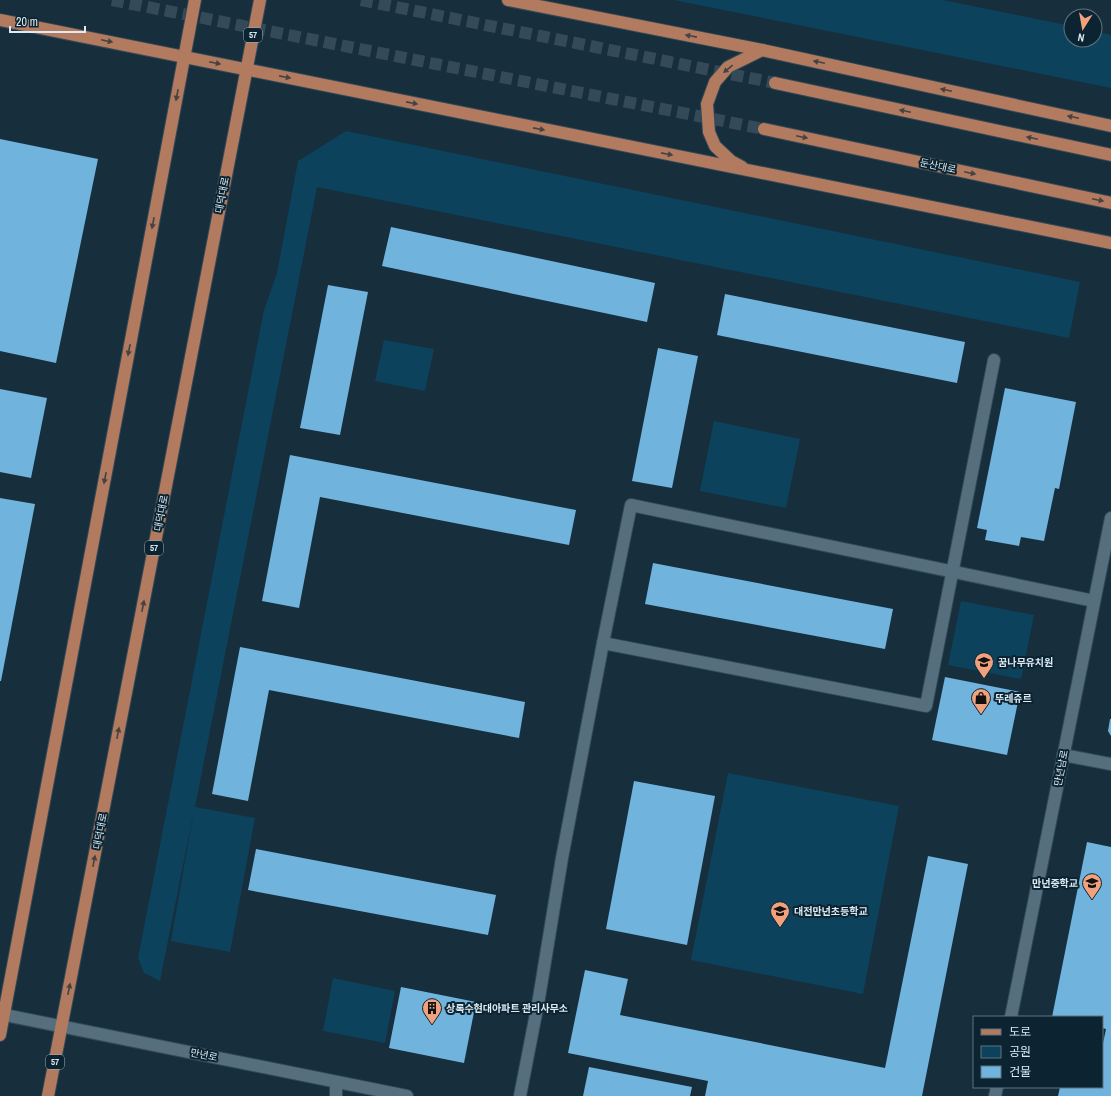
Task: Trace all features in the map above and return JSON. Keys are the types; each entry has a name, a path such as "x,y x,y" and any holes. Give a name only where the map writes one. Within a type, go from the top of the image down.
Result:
{"main road":[{"path":"0,1035 2,1014 195,0"},
{"name":"대덕대로","path":"48,1096 260,0"},
{"path":"508,0 762,50 1111,126"},
{"path":"0,20 1111,243"},
{"path":"752,172 731,161 715,146 709,132 707,104 714,82 728,67 762,50"},
{"path":"776,83 1111,155"},
{"name":"둔산대로","path":"764,129 1111,203"}],"street":[{"path":"603,644 926,706 994,360"},
{"path":"520,1096 539,998 562,858 631,506 1094,601"},
{"name":"만년남로","path":"1011,1016 1111,518"},
{"path":"1063,755 1111,764"},
{"name":"만년로","path":"2,1014 407,1096"},
{"path":"336,1082 336,1096"}],"green space":[{"path":"674,0 943,0 1063,24 1063,48 1103,48 1103,33 1111,35 1111,88"},
{"path":"346,131 1080,282 1069,338 317,187 195,807 255,818 230,952 171,941 194,810 160,981 144,973 138,958 264,310 277,273 298,161"},
{"path":"384,340 434,349 425,391 375,381"},
{"path":"714,421 800,439 786,508 700,491"},
{"path":"961,601 1034,615 1021,679 948,665"},
{"path":"728,773 899,806 863,994 691,960"},
{"path":"333,978 395,991 385,1043 323,1031"}],"building":[{"path":"0,139 98,159 56,363 0,351"},
{"path":"391,227 655,283 647,322 382,266"},
{"path":"328,285 368,292 340,435 300,428"},
{"path":"725,294 965,342 957,383 717,335"},
{"path":"658,348 698,356 672,488 632,481"},
{"path":"1005,388 1076,402 1059,489 1055,488 1044,541 1021,537 1019,546 985,540 987,530 977,528"},
{"path":"0,389 47,398 31,478 0,472"},
{"path":"290,455 576,510 569,545 320,497 299,608 262,601"},
{"path":"0,498 35,504 1,681 0,681"},
{"path":"653,563 893,609 885,649 645,604"},
{"path":"240,647 525,702 519,738 269,690 248,801 212,794"},
{"path":"945,677 1020,692 1007,755 932,740"},
{"path":"1111,719 1111,736 1108,731"},
{"path":"634,781 715,796 687,945 606,929"},
{"name":"만년중학교","path":"1087,842 1111,847 1111,1096 1058,1096 1060,1088 1103,1088 1103,1043 1106,1029 1103,1028 1103,1016 1052,1016"},
{"path":"256,849 496,895 488,935 248,890"},
{"path":"928,856 968,864 922,1096 705,1096 708,1081 568,1053 585,970 628,979 620,1015 885,1068"},
{"name":"상록수현대아파트 관리사무소","path":"401,987 476,1002 464,1063 389,1048"},
{"path":"589,1067 692,1087 690,1096 583,1096"}],"tunnel":[{"path":"112,0 764,129"},
{"path":"361,0 775,83"}],"place":[{"name":"꿈나무유치원","path":"984,679"},
{"name":"뚜레쥬르","path":"981,715"},
{"name":"만년중학교","path":"1092,900"},
{"name":"대전만년초등학교","path":"780,928"},
{"name":"상록수현대아파트 관리사무소","path":"432,1025"}]}
